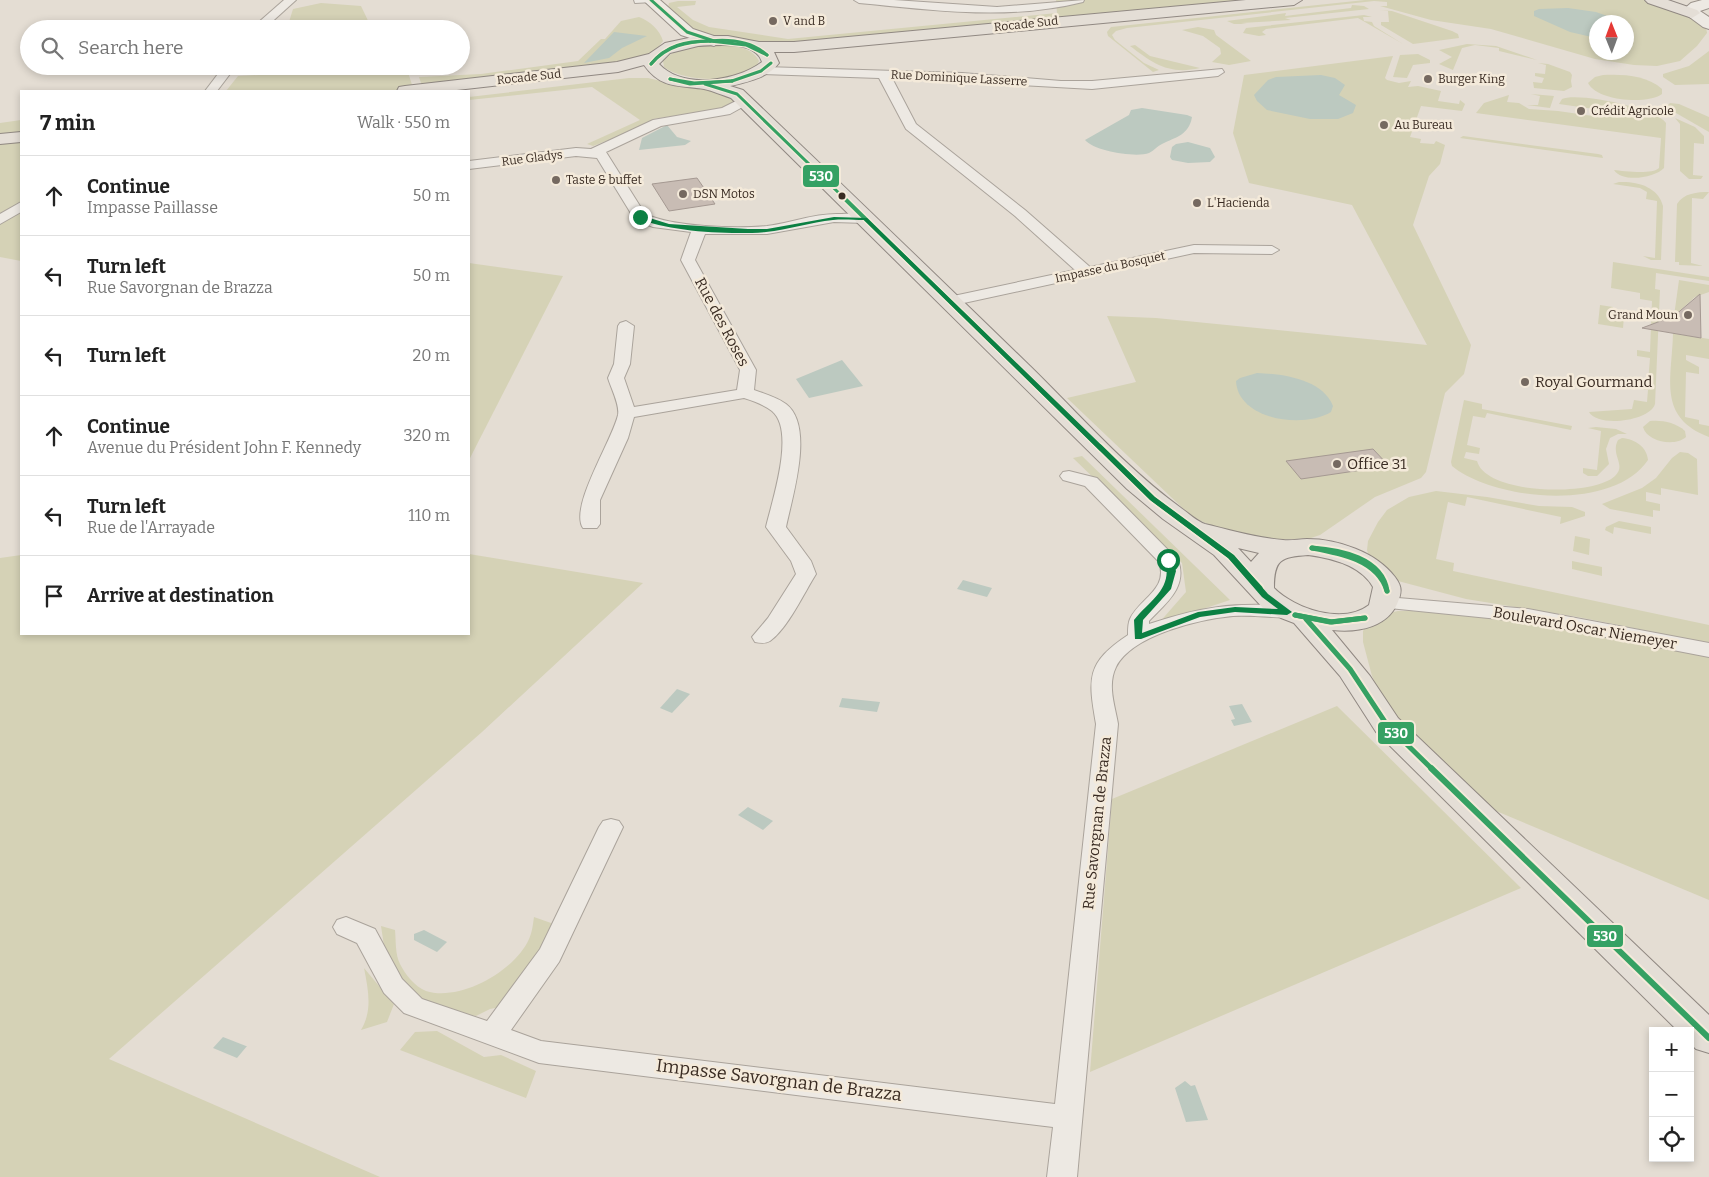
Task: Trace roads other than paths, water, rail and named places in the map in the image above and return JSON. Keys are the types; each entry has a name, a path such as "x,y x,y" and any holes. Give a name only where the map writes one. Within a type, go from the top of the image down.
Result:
{"main road":[{"path":"644,0 687,32 714,40"},
{"path":"644,0 672,37 670,47"},
{"name":"Rocade Sud","path":"414,90 618,67 652,58 670,47 714,40 738,42 758,48 794,47 1294,0"},
{"name":"Rocade Sud","path":"459,90 631,74 661,75 705,84 762,71 806,54 1302,0"},
{"path":"1653,0 1698,5 1709,24"},
{"path":"758,48 771,58 762,71 754,89 795,139 820,175"},
{"path":"652,58 653,70 661,75"},
{"path":"705,84 726,90 744,101 1153,499 1231,557 1272,603 1297,615 1336,623 1379,603"},
{"path":"0,139 20,137"},
{"path":"1189,526 1252,544 1288,549 1322,547 1353,556 1380,574 1379,603 1356,640 1363,684"},
{"path":"1260,588 1257,575 1262,564 1272,555 1288,549"},
{"path":"1297,615 1363,684 1387,725 1709,1038"}],"street":[{"path":"268,20 291,0"},
{"path":"859,0 1009,10 1047,8 1079,0"},
{"name":"Rue Dominique Lasserre","path":"762,71 962,77 1061,85 1092,85 1218,72"},
{"path":"883,74 911,126 1020,213 1087,272"},
{"path":"212,90 223,75"},
{"path":"594,153 658,123 726,111 744,101"},
{"name":"Rue Gladys","path":"470,165 576,152 594,153"},
{"path":"594,153 605,158 640,217 653,223 699,229 767,230 834,218 865,219"},
{"path":"0,220 20,207"},
{"name":"Rue des Roses","path":"699,229 688,260 748,370 744,393"},
{"name":"Impasse du Bosquet","path":"950,301 1194,249 1272,250"},
{"path":"590,524 590,500 619,438 628,412 616,378 622,364 626,326"},
{"path":"628,412 697,404 744,393 764,399 781,409 790,427 793,445 776,527 801,560 806,574 776,622 762,637"},
{"path":"1069,476 1091,482 1168,560 1172,571 1167,589 1139,620 1138,638"},
{"name":"Boulevard Oscar Niemeyer","path":"1379,603 1461,607 1574,623 1650,640 1709,650"},
{"name":"Rue Savorgnan de Brazza","path":"1062,1177 1107,724 1101,682 1106,667 1115,654 1138,638 1198,615 1235,610 1297,615"},
{"path":"493,1034 550,955 610,827"},
{"name":"Impasse Savorgnan de Brazza","path":"346,927 366,936 393,986 413,1006 539,1052 861,1090 1067,1117"}],"place":[{"name":"V and B","path":"773,21"},
{"name":"Burger King","path":"1428,79"},
{"name":"Crédit Agricole","path":"1581,111"},
{"name":"Au Bureau","path":"1384,125"},
{"name":"Taste & buffet","path":"556,180"},
{"name":"DSN Motos","path":"683,194"},
{"name":"L'Hacienda","path":"1197,203"},
{"name":"Grand Moun","path":"1688,315"},
{"name":"Royal Gourmand","path":"1525,382"},
{"name":"Office 31","path":"1337,464"}]}
